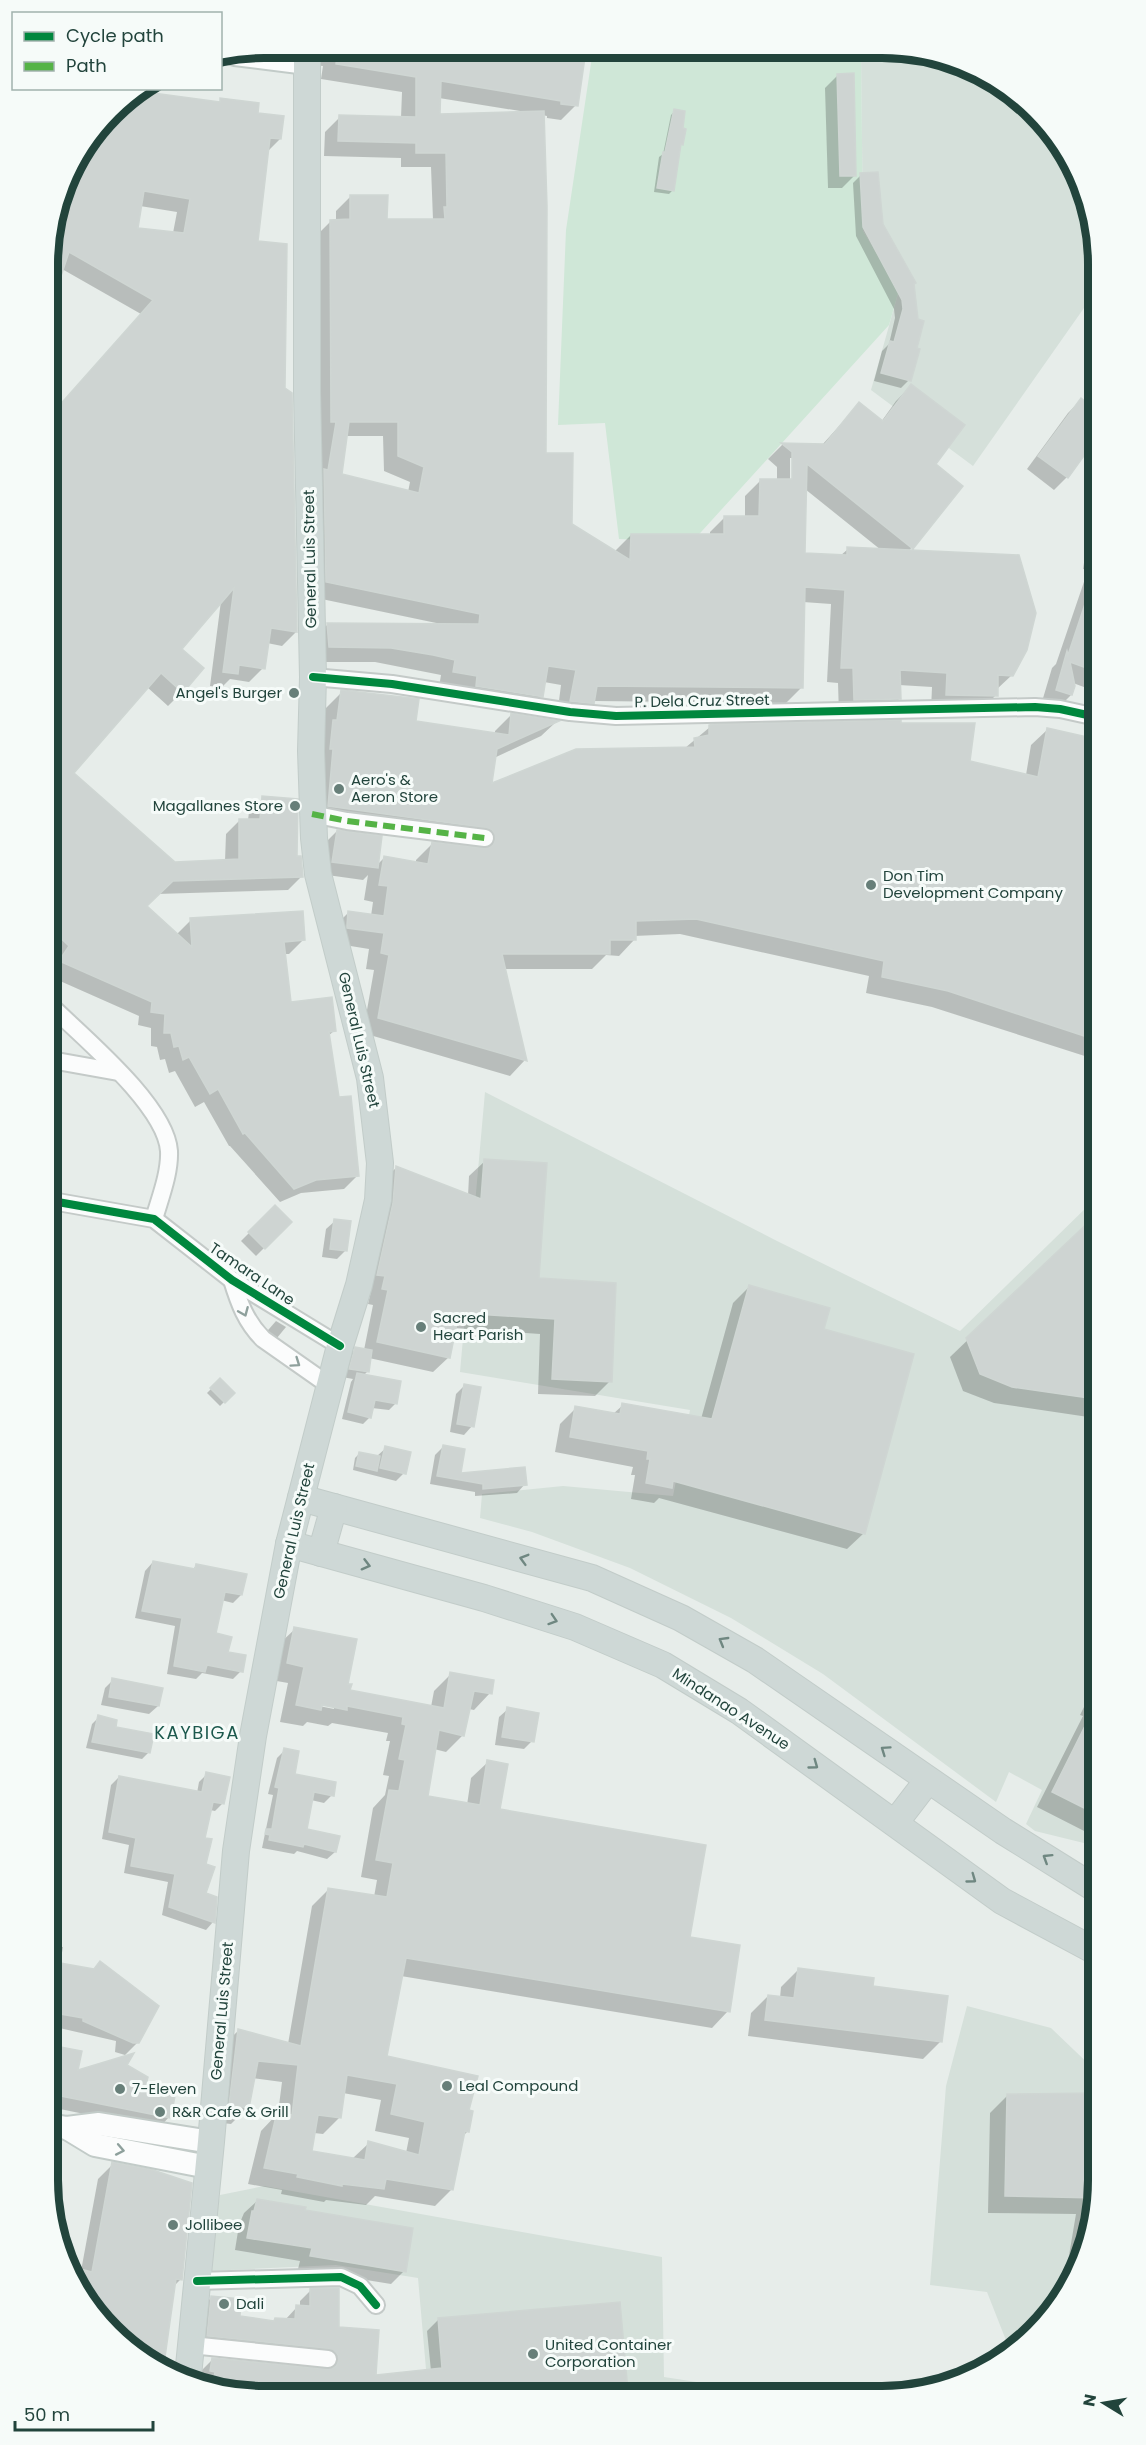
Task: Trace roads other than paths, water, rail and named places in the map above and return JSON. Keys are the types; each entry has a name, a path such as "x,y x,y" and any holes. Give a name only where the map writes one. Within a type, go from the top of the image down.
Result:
{"main road":[{"name":"General Luis Street","path":"188,2372 236,1851 254,1729 289,1544 340,1346 371,1237 378,1200 380,1163 370,1078 318,874 312,814 313,677 307,391 307,59"},
{"path":"301,1498 592,1578 681,1618 755,1660 1003,1832 1087,1884"},
{"path":"321,1553 334,1507"},
{"name":"Mindanao Avenue","path":"289,1544 484,1598 575,1627 663,1665 739,1711 1002,1901 1087,1947"},
{"path":"895,1823 928,1780"}],"street":[{"name":"P. Dela Cruz Street","path":"313,677 392,684 570,712 616,716 1035,707 1060,709 1088,715"},
{"path":"312,814 347,821 485,838"},
{"path":"59,1013 145,1099 165,1133 169,1152 154,1219 59,1202"},
{"path":"59,1061 118,1072"},
{"name":"Tamara Lane","path":"154,1219 232,1280 340,1346"},
{"name":"Tamara Lane","path":"232,1280 248,1322 262,1339 330,1386"},
{"path":"61,2127 99,2124 210,2154"},
{"path":"197,2281 341,2277 360,2286 376,2305"},
{"path":"191,2345 328,2359"}],"place":[{"name":"Angel's Burger","path":"294,693"},
{"name":"Aero's & Aeron Store","path":"339,789"},
{"name":"Magallanes Store","path":"295,806"},
{"name":"Don Tim Development Company","path":"871,885"},
{"name":"Sacred Heart Parish","path":"421,1327"},
{"name":"Leal Compound","path":"447,2086"},
{"name":"7-Eleven","path":"120,2089"},
{"name":"R&R Cafe & Grill","path":"160,2112"},
{"name":"Jollibee","path":"173,2225"},
{"name":"Dali","path":"224,2304"},
{"name":"United Container Corporation","path":"533,2354"}],"district":[{"name":"KAYBIGA","path":"197,1733"}]}
